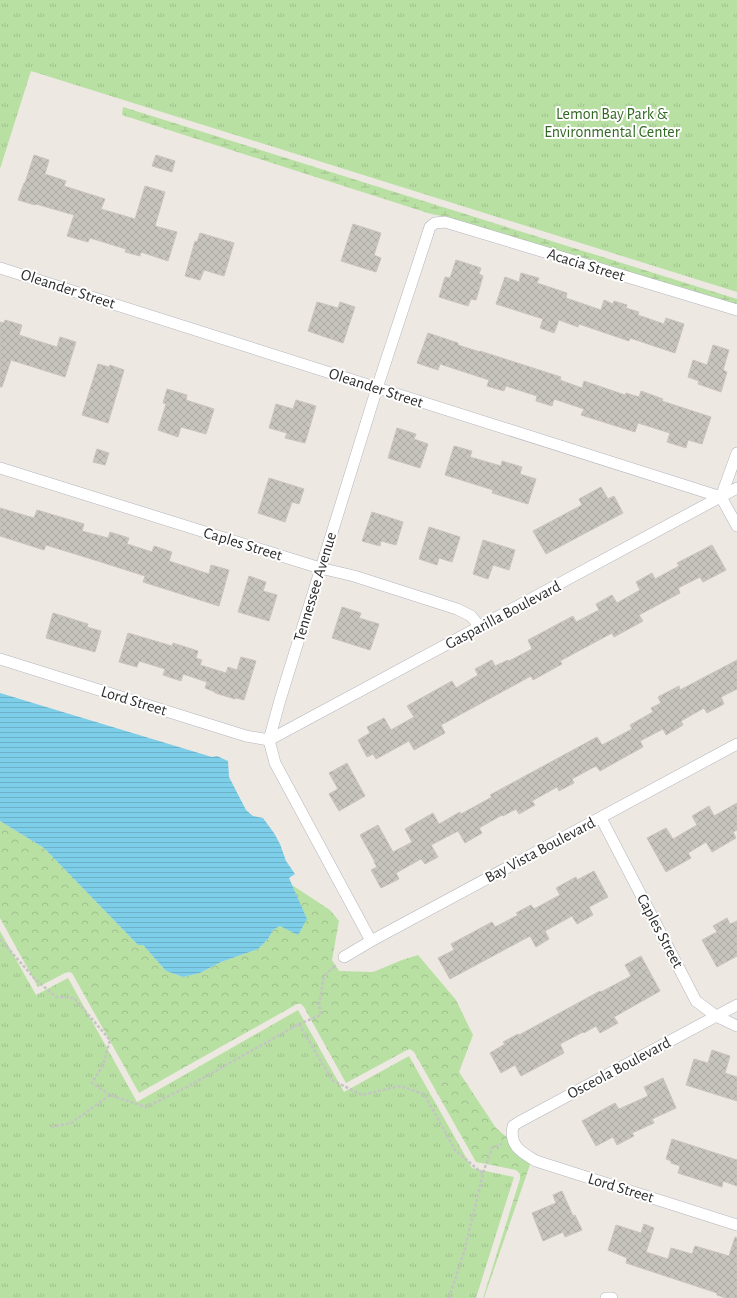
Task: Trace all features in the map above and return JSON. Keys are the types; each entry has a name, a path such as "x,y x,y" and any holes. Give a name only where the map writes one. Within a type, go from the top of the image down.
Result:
{"street":[{"name":"Acacia Street","path":"435,223 445,222 737,310"},
{"name":"Tennessee Avenue","path":"269,740 320,568 377,388 430,227 435,223"},
{"name":"Oleander Street","path":"0,268 721,496"},
{"path":"737,453 721,496 737,526"},
{"name":"Caples Street","path":"0,468 320,568 354,576 457,609 471,616 480,627"},
{"name":"Gasparilla Boulevard","path":"269,740 737,488"},
{"name":"Lord Street","path":"0,659 246,736 269,740"},
{"path":"269,740 275,763 371,941"},
{"name":"Bay Vista Boulevard","path":"344,957 371,941 737,744"},
{"name":"Caples Street","path":"601,818 696,1000 716,1016 737,1026"},
{"name":"Osceola Boulevard","path":"512,1139 513,1126 519,1122 737,1005"},
{"name":"Lord Street","path":"512,1139 518,1149 524,1154 541,1163 737,1225"},
{"path":"606,1298 612,1298"}],"path":[{"path":"0,939 35,979 56,997 74,998 110,1040 103,1065 92,1083 110,1095 146,1107 187,1087 299,1024 321,1015 319,1004 324,976 344,957"},
{"path":"299,1024 332,1080 362,1095 400,1086 424,1094 455,1150 483,1174"},
{"path":"51,1127 71,1123 110,1095"},
{"path":"449,1298 464,1252 483,1174 492,1148 512,1139"}],"green space":[{"name":"Lemon Bay Park & Environmental Center","path":"0,0 737,0 737,292 31,71 0,169"},
{"path":"123,107 737,299 737,308 447,217 431,214 122,115"},
{"path":"0,821 44,848 138,945 143,945 166,971 183,977 200,973 221,962 258,949 268,939 273,930 280,926 284,927 300,904 292,885 330,910 339,921 332,960 339,971 373,972 418,955 456,1000 473,1035 459,1072 496,1128 532,1159 484,1298 520,1179 520,1174 516,1170 476,1162 414,1052 410,1049 407,1050 346,1083 304,1007 301,1004 297,1004 139,1093 72,973 65,973 38,987 0,918"},
{"path":"0,931 36,995 68,978 137,1102 298,1010 344,1092 409,1056 472,1168 514,1177 476,1298 0,1298"}],"water":[{"path":"0,693 212,757 217,756 228,761 229,777 246,810 253,816 263,818 274,833 286,861 295,874 289,878 307,919 298,935 280,926 273,930 268,939 258,949 221,962 200,973 183,977 166,971 143,945 138,945 44,848 0,821"}],"building":[{"path":"34,155 49,160 45,174 66,181 64,186 105,199 101,209 135,219 145,186 165,192 155,226 177,232 168,261 141,252 140,256 125,252 126,249 90,238 88,242 67,236 74,215 18,200"},
{"path":"156,155 175,161 172,172 152,166"},
{"path":"353,224 381,233 374,255 381,258 376,272 341,261"},
{"path":"200,233 234,243 224,276 204,270 200,280 185,276 195,241 197,242"},
{"path":"456,260 481,268 479,274 483,276 476,300 471,299 468,306 439,297 445,277 450,278"},
{"path":"521,273 539,278 537,283 567,293 566,298 601,310 604,300 613,304 614,301 627,305 626,308 639,312 638,315 664,324 666,318 684,324 675,353 630,338 629,341 579,324 578,327 559,320 554,333 540,328 543,319 496,304 505,277 519,282"},
{"path":"317,302 338,308 340,302 355,307 343,343 308,331"},
{"path":"5,320 22,325 19,335 57,347 60,337 76,342 65,377 11,360 2,387 0,387 0,322 4,323"},
{"path":"428,333 458,343 458,345 561,377 560,380 582,388 584,381 625,395 626,393 639,397 641,391 663,399 662,401 711,417 702,444 688,440 686,448 667,442 670,433 638,423 635,432 581,415 584,409 554,399 552,406 536,401 537,396 506,386 504,391 487,386 489,380 440,364 438,370 417,363"},
{"path":"713,345 729,350 723,370 727,372 721,392 698,384 699,381 688,377 693,360 707,365"},
{"path":"98,364 109,367 110,365 124,370 108,423 82,415"},
{"path":"167,389 187,395 186,400 214,409 206,434 181,427 178,437 158,430 166,404 163,403"},
{"path":"296,400 316,406 305,443 285,438 287,433 269,428 276,404 293,409"},
{"path":"397,428 416,434 414,439 428,444 420,468 388,458"},
{"path":"454,446 472,451 470,457 501,466 502,461 522,467 520,474 536,479 528,504 492,493 493,490 445,475"},
{"path":"97,449 109,453 105,465 93,462"},
{"path":"269,478 304,489 299,504 292,502 285,522 258,513"},
{"path":"601,487 608,499 614,496 623,513 546,554 533,531 582,505 579,499"},
{"path":"0,508 34,518 37,510 84,524 82,531 108,538 110,532 129,538 127,544 152,552 154,546 172,552 169,561 209,574 211,565 229,570 219,606 143,582 145,576 46,545 44,550 0,536"},
{"path":"372,512 403,522 396,545 381,541 380,546 362,541"},
{"path":"429,527 460,537 452,562 439,558 437,565 419,559"},
{"path":"483,540 515,550 509,570 493,565 488,579 473,574"},
{"path":"712,545 726,570 703,582 700,577 678,588 680,593 639,615 643,621 614,637 612,633 560,661 562,664 533,680 531,676 441,725 445,733 414,750 409,741 376,759 373,754 367,757 358,740 370,733 367,727 384,718 391,730 414,717 407,706 452,681 456,688 478,675 475,669 492,660 495,666 508,660 509,661 532,649 528,640 573,616 576,622 599,610 596,604 612,595 617,603 640,590 636,582 652,573 655,579 679,566 677,563"},
{"path":"249,576 266,582 263,591 277,595 269,621 238,612"},
{"path":"342,607 361,613 359,618 379,624 370,650 332,638"},
{"path":"53,613 88,624 87,627 101,631 95,652 46,638"},
{"path":"128,633 172,646 173,643 198,651 196,658 202,660 200,665 226,673 228,667 237,670 241,657 256,661 244,700 215,693 205,688 207,682 183,674 181,681 163,675 165,669 139,661 137,667 119,662"},
{"path":"737,660 737,689 721,697 724,704 707,713 704,708 681,721 683,725 666,735 663,729 640,741 643,747 600,771 596,766 572,779 574,783 559,791 557,787 532,801 535,805 519,814 516,809 503,816 502,815 479,828 482,833 465,843 458,831 431,845 438,857 425,864 421,859 396,873 399,879 381,888 371,870 377,867 360,835 378,825 393,852 412,842 405,829 433,813 439,824 492,797 490,795 597,737 602,745 606,743 632,729 630,725 653,712 651,708 661,703 658,697 679,686 680,690"},
{"path":"347,763 365,796 339,811 329,794 338,789 329,773"},
{"path":"737,803 737,830 733,832 736,838 712,852 706,842 688,853 691,858 666,872 647,838 666,828 673,839 697,825 692,816 709,806 714,816"},
{"path":"594,871 608,897 589,907 593,915 577,924 572,916 545,931 549,939 536,947 530,936 450,979 438,958 454,950 451,944 492,922 495,927 518,915 516,913 531,905 534,909 560,895 556,888 576,877 577,880"},
{"path":"727,918 730,924 737,921 737,956 717,967 702,940 717,932 713,926"},
{"path":"641,956 660,991 614,1017 618,1023 600,1033 596,1026 560,1044 564,1053 521,1076 515,1065 501,1073 490,1053 505,1044 503,1042 631,976 625,965"},
{"path":"712,1050 730,1056 725,1073 737,1077 737,1101 686,1085 694,1059 708,1063"},
{"path":"663,1078 676,1108 652,1119 654,1123 632,1133 634,1136 617,1145 613,1137 596,1146 582,1121 615,1103 619,1109 648,1096 644,1087"},
{"path":"672,1139 737,1160 737,1186 723,1181 722,1187 678,1173 680,1166 671,1163 671,1161 666,1159"},
{"path":"562,1191 573,1216 575,1215 582,1230 565,1237 563,1232 543,1241 532,1213 556,1203 553,1195"},
{"path":"644,1224 654,1228 646,1252 668,1259 671,1248 692,1254 695,1246 729,1256 735,1237 737,1238 737,1298 726,1298 717,1295 717,1293 626,1263 627,1258 608,1250 616,1225 641,1233"}]}
